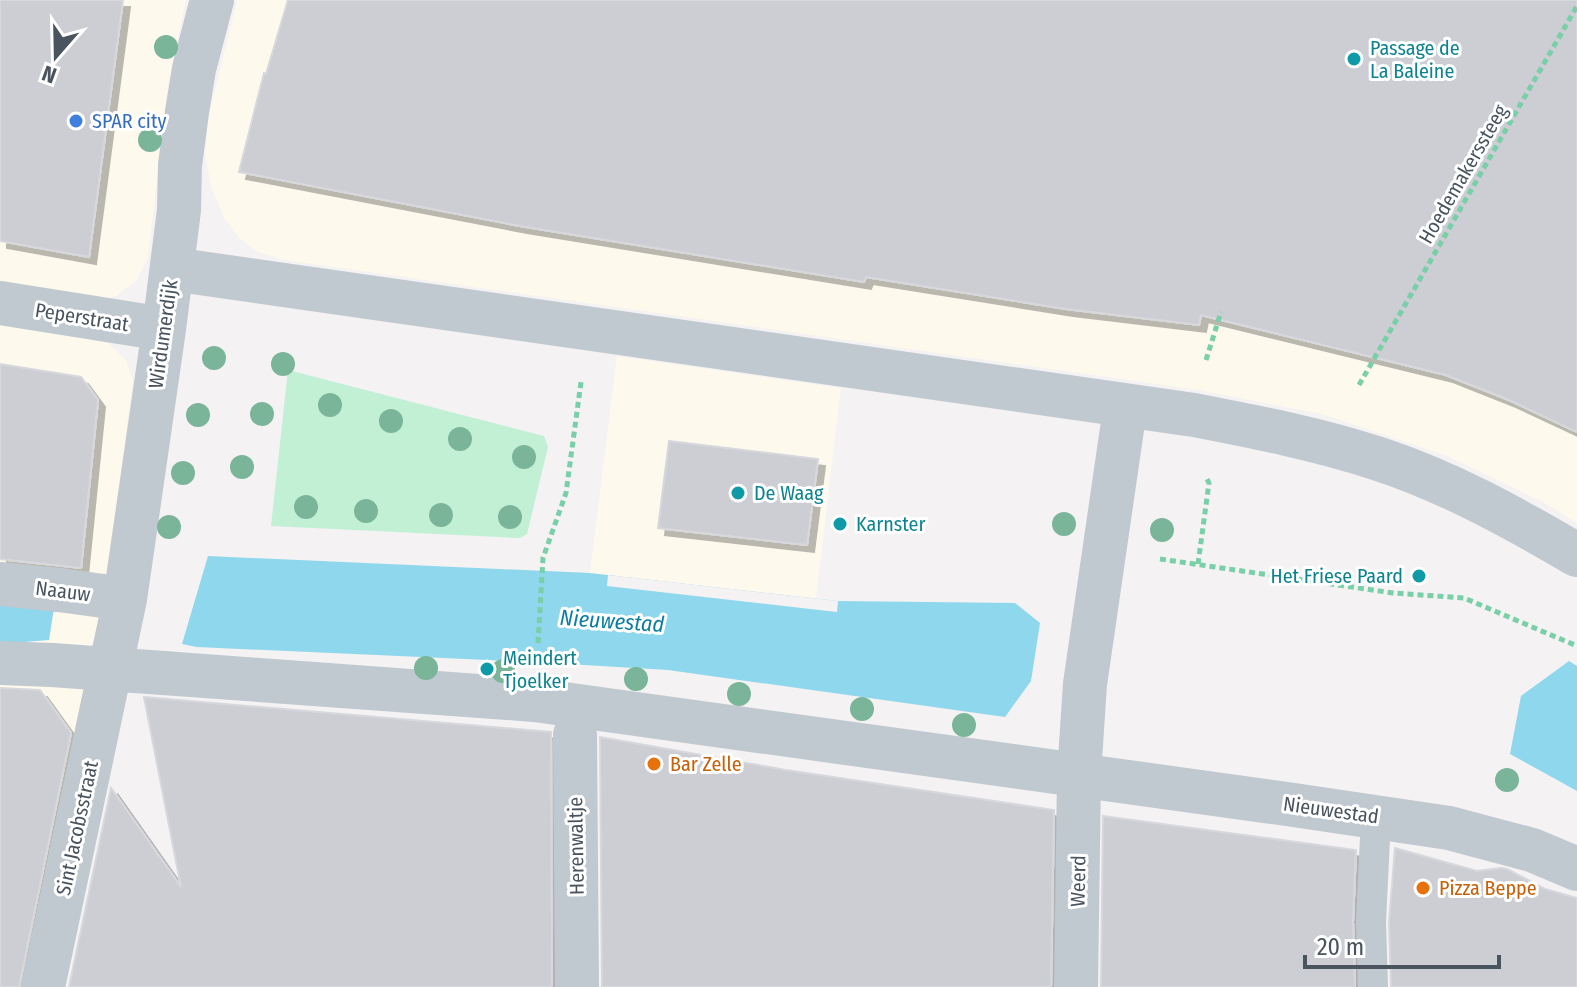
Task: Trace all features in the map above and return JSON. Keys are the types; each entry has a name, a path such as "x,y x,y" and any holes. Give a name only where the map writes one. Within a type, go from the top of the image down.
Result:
{"street":[{"name":"Wirdumerdijk","path":"110,668 125,599 164,329 187,112 194,69 212,0"},
{"path":"172,269 1124,418 1262,428 1380,459 1438,481 1496,509 1577,555"},
{"name":"Peperstraat","path":"0,303 164,329"},
{"path":"1079,775 1085,684 1124,418"},
{"name":"Naauw","path":"0,584 125,599"},
{"path":"0,663 110,668"},
{"name":"Nieuwestad","path":"110,668 1079,775 1376,817 1492,838 1532,850 1577,869"},
{"name":"Sint Jacobsstraat","path":"43,987 110,668"},
{"name":"Herenwaltje","path":"574,720 577,987"},
{"name":"Weerd","path":"1076,987 1079,775"}],"lane":[{"path":"1373,987 1371,922 1376,817"}],"path":[{"name":"Hoedemakerssteeg","path":"1359,385 1577,6"},
{"path":"1205,365 1221,312"},
{"path":"537,651 542,568 566,493 583,368"},
{"path":"1198,564 1209,483 1203,468"},
{"path":"1103,552 1393,593 1464,598 1577,646"}],"shaded area":[{"path":"0,0 186,0 168,86 148,258 136,281 116,296 104,299 0,283"},
{"path":"237,0 1577,0 1577,523 1543,502 1445,455 1322,414 1198,390 284,260 258,252 239,238 225,219 211,188 205,152 208,119"},
{"path":"0,322 108,343 126,360 133,380 108,572 23,987 0,987 0,644 48,640 54,608 0,602"},
{"path":"617,356 841,388 816,599 590,573"}],"green space":[{"path":"288,370 544,436 548,447 527,534 520,538 271,526"}],"water":[{"path":"208,556 590,573 838,601 1015,603 1040,623 1031,681 1005,717 668,670 182,644"},
{"path":"0,602 54,608 49,640 0,644"},
{"path":"1569,661 1577,666 1577,791 1510,754 1521,696"}],"pier":[{"path":"608,575 838,601 837,612 607,586"}],"building":[{"path":"0,0 123,0 89,257 0,241"},
{"path":"288,0 1577,0 1577,432 1446,375 1201,315 1199,325 1066,309 866,277 864,282 520,226 239,172 264,73"},
{"path":"0,364 81,377 98,400 81,568 0,559"},
{"name":"De Waag","path":"669,441 818,459 807,545 658,528"},
{"path":"0,688 40,690 71,733 19,987 0,987"},
{"path":"144,697 551,732 552,987 69,987 111,788 181,887"},
{"path":"600,737 786,770 1054,810 1051,987 602,987"},
{"path":"1103,816 1356,850 1353,922 1355,987 1101,987"},
{"path":"1395,848 1477,871 1507,869 1545,889 1577,898 1577,987 1391,987 1389,922"}],"place":[{"name":"Passage de La Baleine","path":"1354,59"},
{"name":"SPAR city","path":"76,121"},
{"name":"De Waag","path":"738,493"},
{"name":"Karnster","path":"840,524"},
{"name":"Het Friese Paard","path":"1419,576"},
{"name":"Meindert Tjoelker","path":"487,669"},
{"name":"Bar Zelle","path":"654,764"},
{"name":"Pizza Beppe","path":"1423,888"}]}
